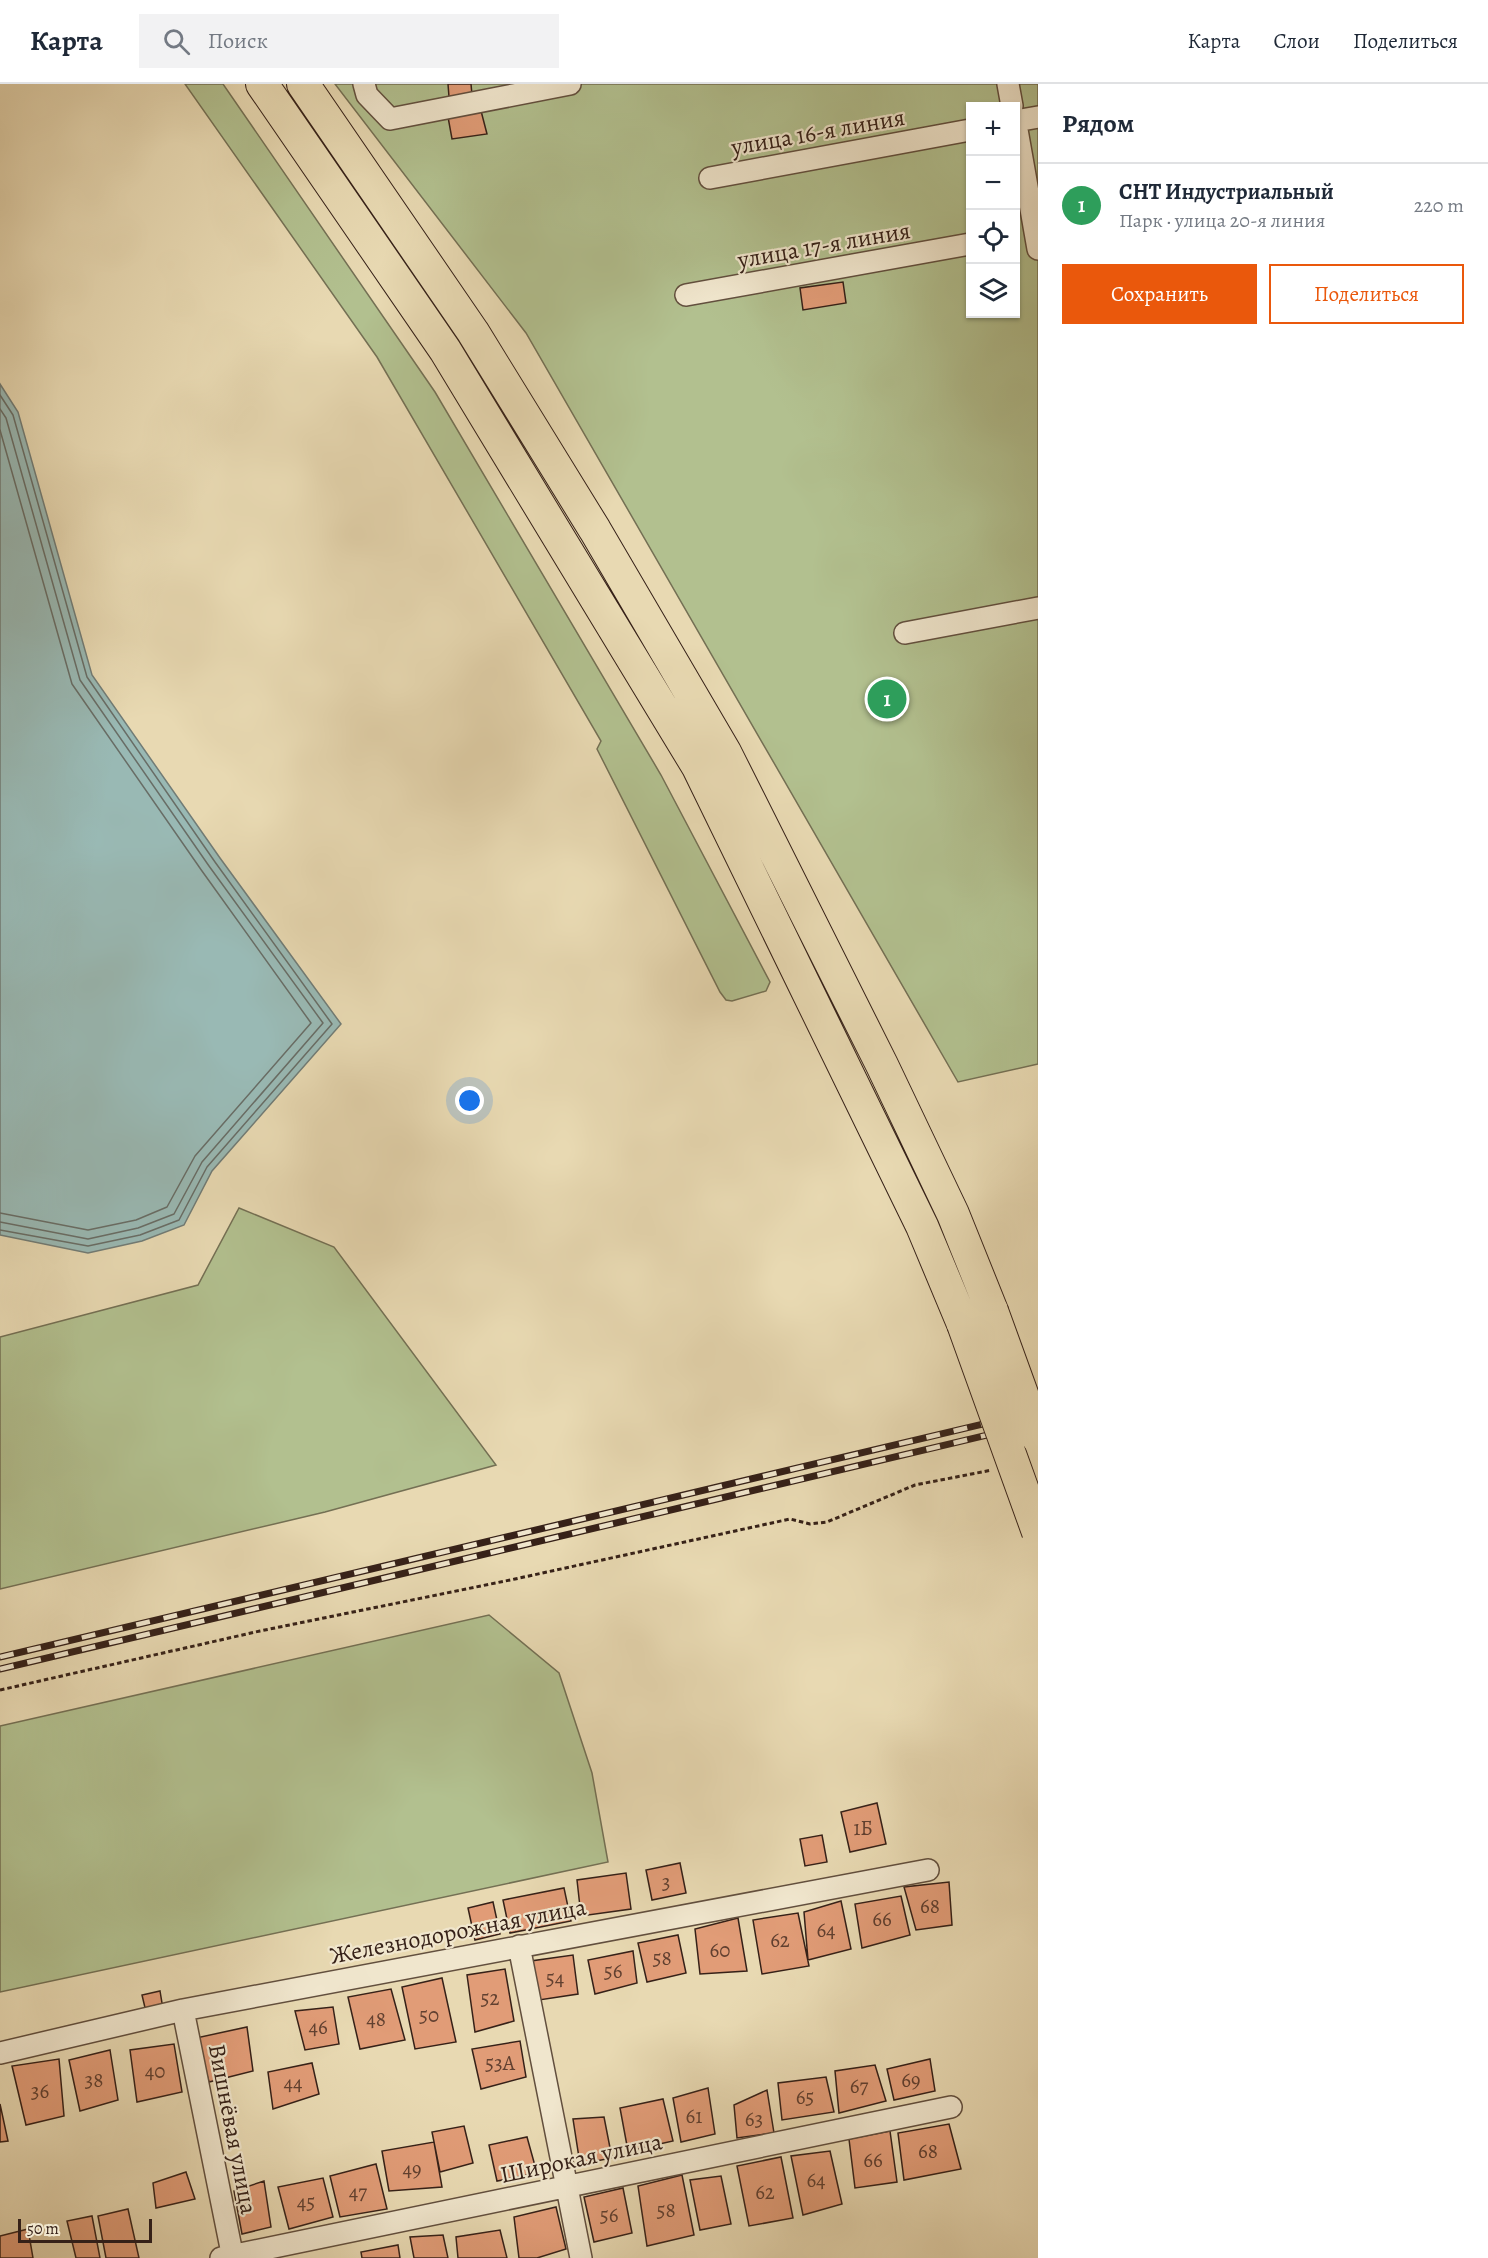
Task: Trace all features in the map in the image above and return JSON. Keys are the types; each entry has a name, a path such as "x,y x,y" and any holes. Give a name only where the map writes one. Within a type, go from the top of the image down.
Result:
{"main road":[{"path":"262,84 445,350 698,767 917,1215 963,1324 1038,1532"},
{"path":"303,84 474,332 595,530 725,752 887,1076 953,1214 992,1311 1038,1438"}],"street":[{"path":"364,84 368,95 390,119 570,84"},
{"path":"1008,84 1011,102"},
{"path":"1020,122 1038,117"},
{"name":"улица 16-я линия","path":"710,178 966,131"},
{"path":"1020,152 1032,238"},
{"name":"улица 17-я линия","path":"686,295 966,245"},
{"path":"905,633 1038,608"},
{"name":"Железнодорожная улица","path":"0,2054 183,2010 928,1870"},
{"path":"519,1946 581,2258"},
{"name":"Вишнёвая улица","path":"183,2010 229,2257"},
{"name":"Широкая улица","path":"229,2257 951,2107"}],"path":[{"path":"0,1690 260,1631 527,1577 790,1519 810,1524 827,1522 915,1485 1003,1468"}],"green space":[{"path":"185,84 223,84 435,392 661,775 770,982 766,991 732,1001 726,1000 720,992 597,749 601,741 377,357"},
{"path":"335,84 1038,84 1038,1064 958,1082 526,333"},
{"path":"239,1208 334,1247 496,1465 325,1512 0,1589 0,1337 198,1285"},
{"path":"489,1615 559,1673 592,1773 608,1862 0,1992 0,1726"}],"water":[{"path":"0,384 18,412 92,675 220,858 341,1024 212,1171 184,1225 142,1241 88,1253 0,1235"}],"building":[{"path":"448,84 471,84 472,95 449,97"},
{"path":"480,107 487,134 452,139 448,117"},
{"path":"843,282 846,303 803,310 800,288"},
{"path":"877,1803 886,1844 850,1852 841,1812"},
{"path":"822,1835 827,1862 805,1866 800,1839"},
{"path":"680,1863 686,1893 652,1900 646,1870"},
{"path":"626,1873 631,1909 581,1916 577,1880"},
{"path":"949,1882 952,1925 916,1930 904,1887"},
{"path":"564,1888 571,1921 510,1933 503,1900"},
{"path":"901,1896 910,1935 862,1948 855,1904"},
{"path":"841,1901 851,1949 808,1960 804,1912"},
{"path":"493,1902 500,1934 475,1940 468,1908"},
{"path":"798,1913 809,1966 762,1974 753,1920"},
{"path":"738,1918 747,1971 700,1974 695,1929"},
{"path":"678,1935 686,1973 647,1982 638,1943"},
{"path":"633,1951 637,1983 595,1994 588,1960"},
{"path":"573,1955 578,1994 539,2000 531,1961"},
{"path":"505,1969 514,2021 475,2032 467,1975"},
{"path":"442,1978 456,2042 415,2049 402,1987"},
{"path":"391,1989 405,2040 360,2049 348,1997"},
{"path":"160,1991 163,2009 146,2012 142,1995"},
{"path":"333,2007 339,2044 305,2050 295,2011"},
{"path":"247,2027 253,2071 209,2082 196,2038"},
{"path":"520,2041 526,2077 481,2089 472,2049"},
{"path":"174,2044 182,2092 137,2102 130,2050"},
{"path":"110,2050 118,2100 80,2111 69,2060"},
{"path":"59,2059 64,2116 26,2125 12,2066"},
{"path":"930,2059 935,2091 894,2100 887,2069"},
{"path":"312,2063 319,2094 273,2109 268,2072"},
{"path":"875,2065 886,2101 839,2113 835,2071"},
{"path":"826,2077 834,2112 782,2120 778,2083"},
{"path":"708,2088 715,2134 681,2142 673,2098"},
{"path":"767,2090 774,2133 737,2138 734,2105"},
{"path":"663,2099 673,2141 628,2151 620,2108"},
{"path":"0,2104 8,2141 0,2142"},
{"path":"604,2117 612,2158 580,2164 573,2119"},
{"path":"949,2124 961,2169 904,2180 898,2133"},
{"path":"464,2126 473,2163 440,2172 432,2132"},
{"path":"890,2131 897,2182 855,2188 849,2139"},
{"path":"527,2137 537,2173 497,2181 489,2145"},
{"path":"434,2142 442,2187 389,2191 382,2151"},
{"path":"830,2151 842,2204 803,2215 791,2156"},
{"path":"781,2157 793,2218 749,2226 737,2166"},
{"path":"376,2164 387,2209 340,2217 330,2176"},
{"path":"186,2172 195,2199 156,2208 153,2183"},
{"path":"682,2175 694,2235 647,2246 638,2186"},
{"path":"721,2176 731,2224 700,2230 690,2180"},
{"path":"323,2178 333,2217 289,2229 278,2187"},
{"path":"264,2181 271,2227 242,2234 234,2191"},
{"path":"623,2188 632,2233 594,2242 584,2197"},
{"path":"556,2207 566,2249 537,2258 519,2258 514,2217"},
{"path":"128,2209 139,2258 106,2258 98,2216"},
{"path":"92,2216 100,2258 76,2258 67,2221"},
{"path":"28,2229 33,2258 0,2258 0,2236"},
{"path":"500,2230 507,2258 458,2258 456,2237"},
{"path":"443,2235 448,2258 414,2258 410,2237"},
{"path":"398,2245 400,2258 362,2258 361,2252"}],"railway":[{"path":"0,1657 1038,1411"},
{"path":"0,1669 1038,1423"}],"place":[{"name":"СНТ Индустриальный","path":"887,699"}]}
